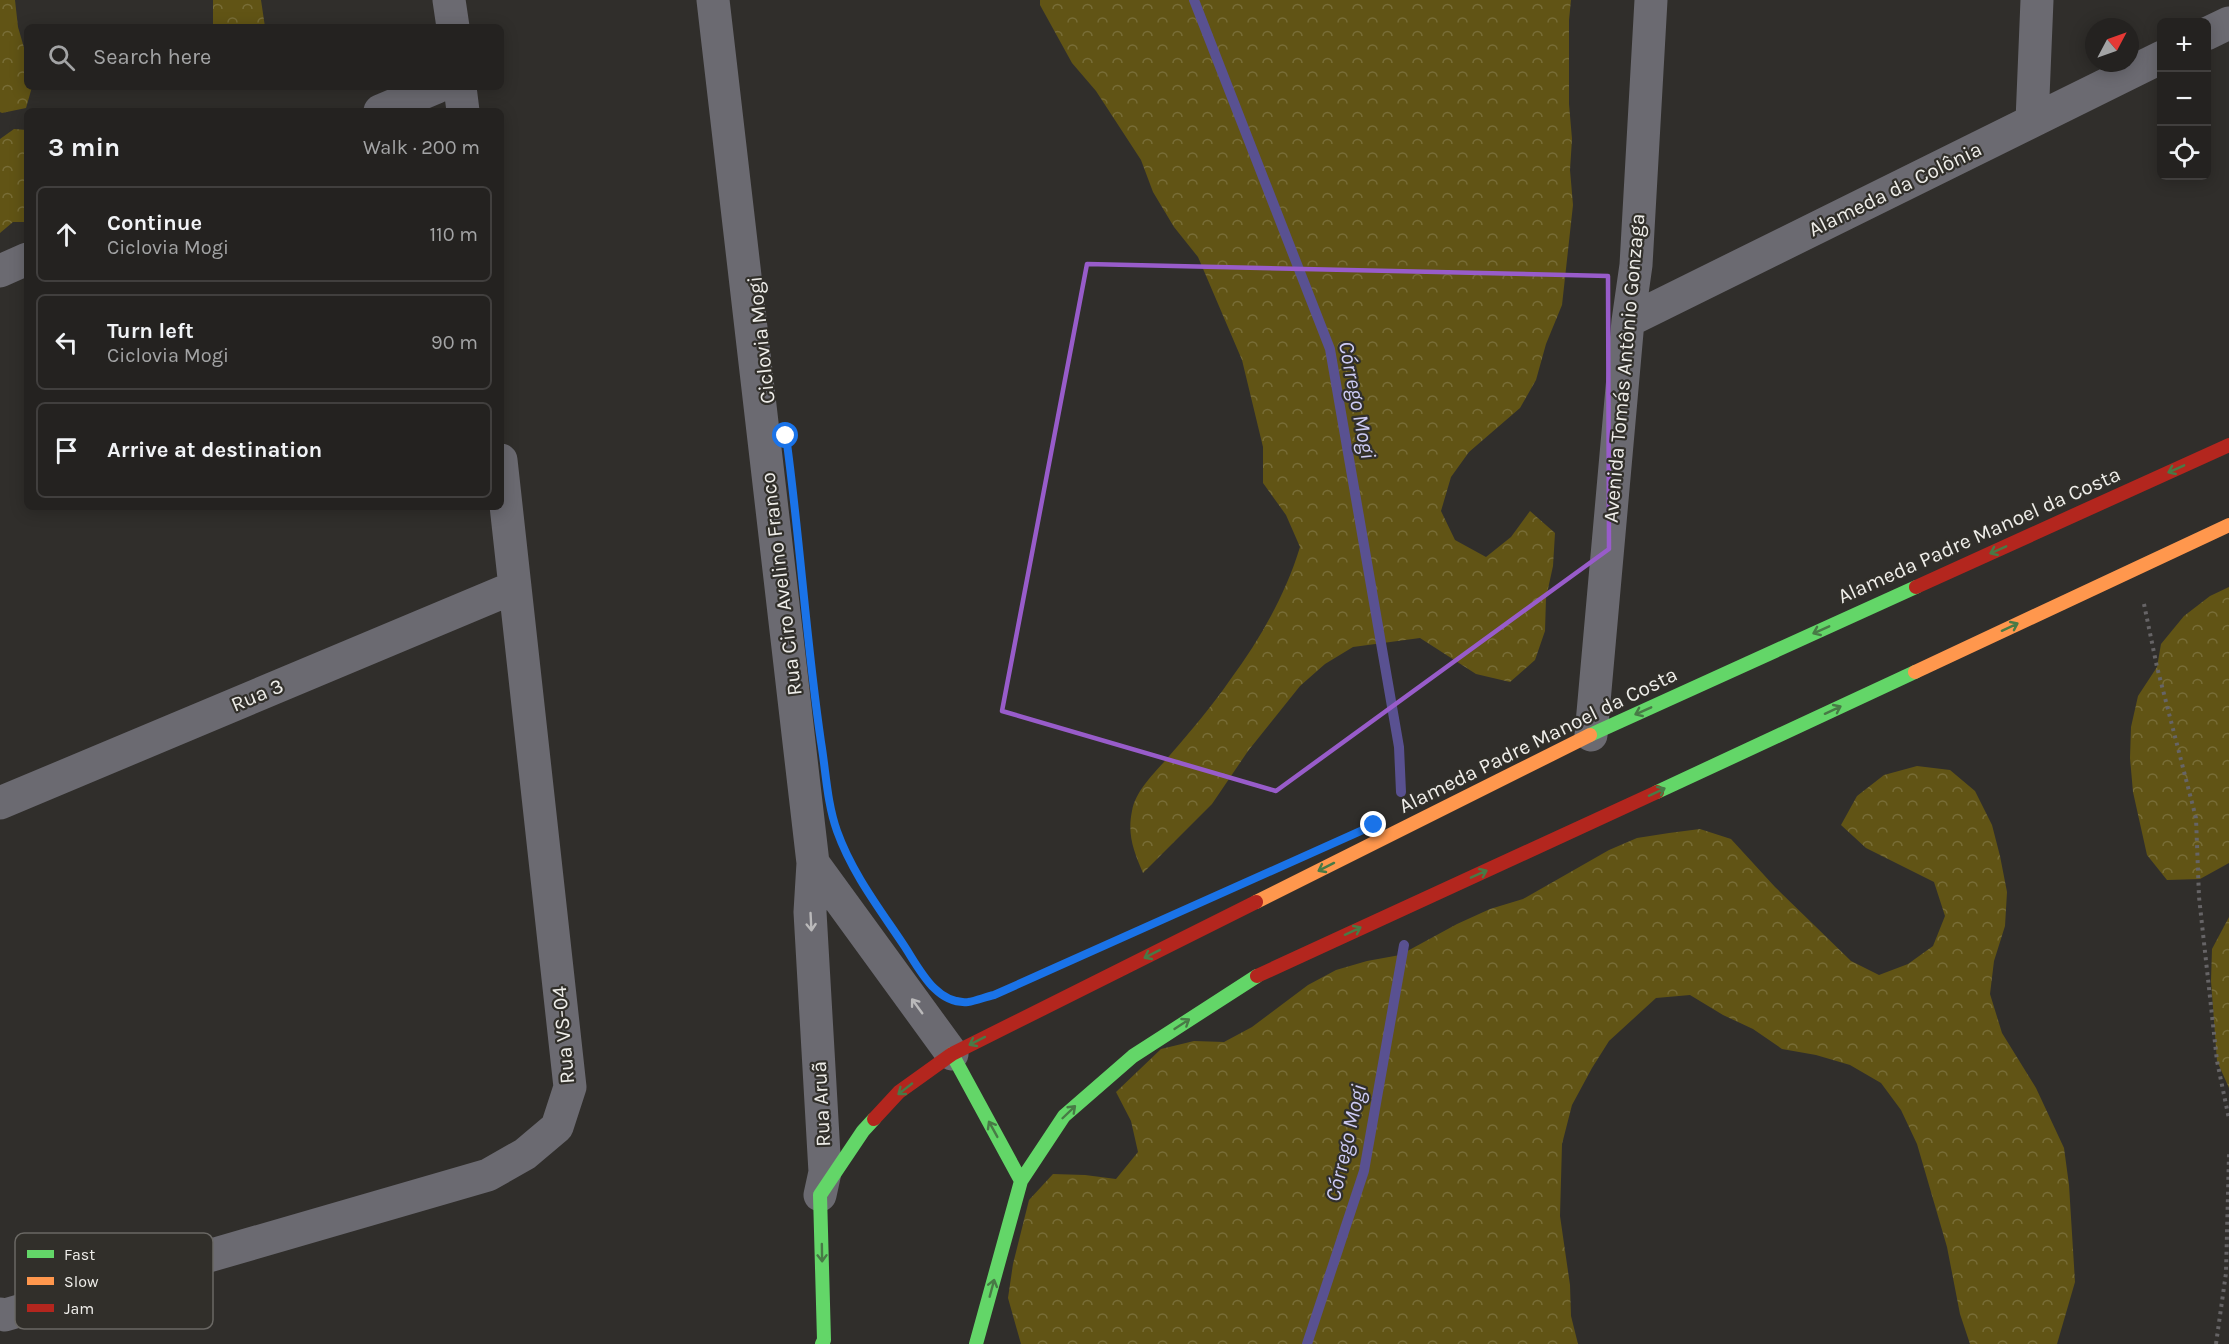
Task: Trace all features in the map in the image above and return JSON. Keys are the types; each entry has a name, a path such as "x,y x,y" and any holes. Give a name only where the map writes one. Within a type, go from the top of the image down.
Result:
{"main road":[{"name":"Alameda Padre Manoel da Costa","path":"820,1195 863,1131 899,1092 952,1054 1591,735 2229,445"},
{"path":"976,1344 1021,1181 1064,1116 1133,1056 1265,971 2229,525"},
{"path":"952,1054 1021,1181"},
{"name":"Rua Aruã","path":"820,1195 824,1340 822,1344"}],"street":[{"path":"449,0 453,24"},
{"name":"Rua Ciro Avelino Franco","path":"713,0 813,863 952,1054"},
{"name":"Avenida Tomás Antônio Gonzaga","path":"1591,735 1628,321 1636,265 1651,0"},
{"path":"2032,121 2037,0"},
{"path":"2211,32 2229,23"},
{"name":"Alameda da Colônia","path":"1628,321 2157,59"},
{"path":"387,108 430,90"},
{"path":"460,90 463,108"},
{"path":"0,271 24,260"},
{"name":"Rua VS-04","path":"213,1254 488,1174 525,1154 557,1126 570,1087 504,487"},
{"name":"Rua 3","path":"0,802 515,587"},
{"name":"Rua Aruã","path":"813,863 810,912 825,1172 820,1195"},
{"name":"Rua VS-04","path":"0,1314 15,1312"}],"path":[{"path":"2137,568 2157,667 2196,818 2199,897 2216,1049 2229,1119"},
{"path":"949,998 966,1002 985,997"},
{"path":"2216,1344 2226,1273 2229,1154"}],"highlighted area":[{"path":"1087,264 1608,276 1609,549 1276,791 1002,711"}],"green space":[{"path":"0,0 15,0 18,27 24,48 24,90 31,90 26,108 0,112"},
{"path":"213,0 261,0 265,24 213,24"},
{"path":"1040,0 1571,0 1569,104 1573,205 1562,305 1546,344 1536,380 1520,408 1469,452 1451,477 1441,511 1455,540 1486,557 1511,537 1530,511 1555,533 1553,566 1546,598 1545,631 1535,660 1510,682 1476,674 1420,638 1353,647 1325,664 1300,686 1248,751 1212,804 1143,873 1131,836 1134,803 1147,781 1209,709 1251,649 1279,600 1300,547 1286,515 1263,483 1263,447 1242,360 1198,257 1174,227 1153,192 1141,160 1096,91 1072,63 1040,5"},
{"path":"14,129 24,130 24,222 13,222 0,233 0,139"},
{"path":"2229,587 2229,863 2200,879 2167,880 2147,855 2133,792 2130,758 2131,727 2138,696 2157,667 2161,644 2184,616 2210,596"},
{"path":"1917,766 1950,770 1975,791 1992,825 2000,856 2007,892 2005,926 1994,961 1990,994 2002,1033 2036,1088 2064,1148 2069,1185 2075,1282 2057,1344 1970,1344 1960,1314 1947,1247 1917,1144 1901,1110 1881,1083 1850,1065 1816,1055 1782,1049 1753,1029 1723,1015 1690,995 1656,998 1609,1041 1572,1105 1562,1144 1560,1216 1570,1285 1571,1316 1578,1344 1021,1344 1008,1298 1013,1264 1029,1200 1053,1174 1116,1179 1138,1152 1131,1121 1116,1092 1161,1049 1194,1041 1224,1042 1252,1027 1308,985 1336,970 1400,955 1457,924 1490,909 1523,899 1609,850 1637,838 1700,829 1731,839 1775,887 1851,961 1879,975 1908,964 1933,946 1945,916 1934,882 1866,848 1841,825 1857,796 1884,775"},
{"path":"2229,917 2229,1088 2217,1061 2211,981 2212,949"}],"waterway":[{"name":"Córrego Mogi","path":"1194,0 1330,349 1399,747 1401,792"},
{"name":"Córrego Mogi","path":"1307,1344 1364,1171 1404,945"}],"traffic: fast":[{"path":"1590,735 1916,587"},
{"path":"1657,792 1915,672"},
{"path":"976,1344 1021,1181 1064,1116 1133,1056 1257,976"},
{"path":"952,1054 1021,1181"},
{"path":"822,1344 824,1340 820,1195 863,1131 874,1119"}],"traffic: slow":[{"path":"1915,672 2229,525"},
{"path":"1256,902 1590,735"}],"traffic: jam":[{"path":"1916,587 2229,445"},
{"path":"1257,976 1657,792"},
{"path":"874,1119 899,1092 952,1054 1256,902"}],"route":[{"path":"786,436 794,492 815,708 829,803 837,832 869,896 891,925 922,974 938,992 949,998 966,1002 994,995 1374,825"}]}
